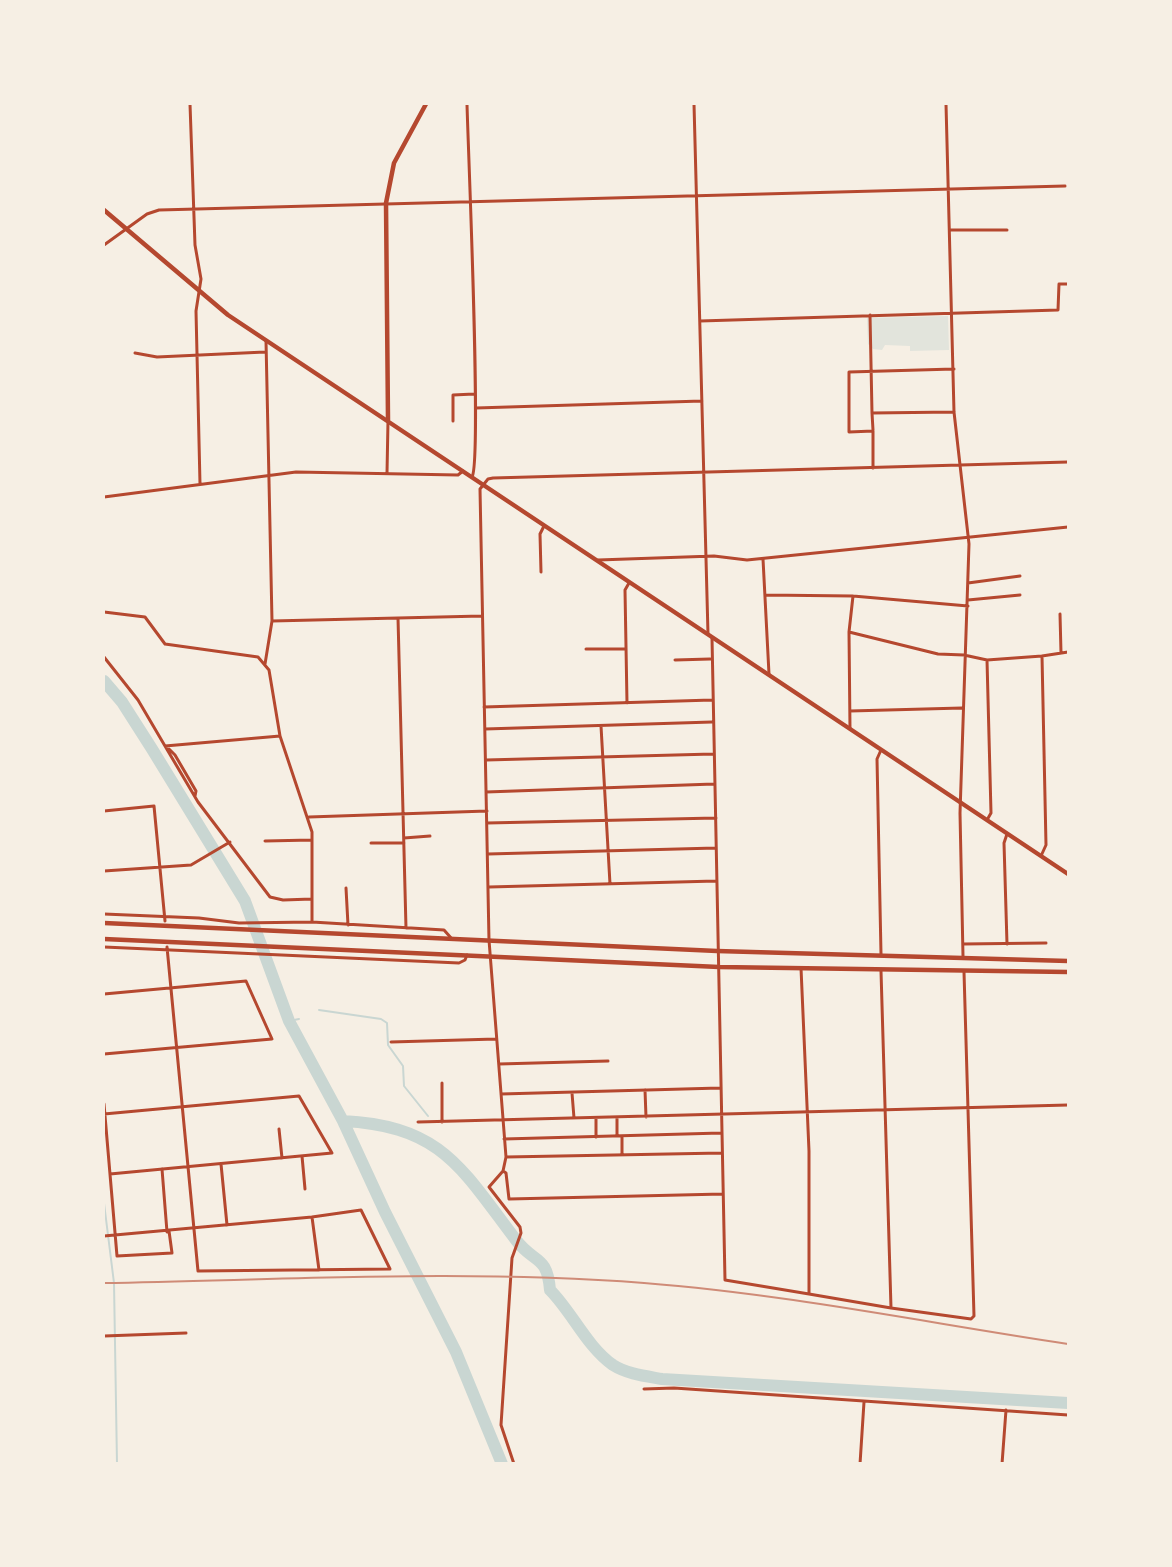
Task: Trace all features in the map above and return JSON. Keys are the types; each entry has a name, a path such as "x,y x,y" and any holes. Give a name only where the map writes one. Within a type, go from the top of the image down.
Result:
{"main road":[{"path":"388,420 386,203 394,163 426,104"},
{"path":"104,210 199,292 266,341 1068,874"},
{"path":"104,923 717,951 1068,960"},
{"path":"104,939 719,967 1068,972"}],"street":[{"path":"190,104 193,209 196,253 201,279 196,311 200,484"},
{"path":"467,104 476,467 472,477"},
{"path":"694,104 705,556 716,818 725,1280 891,1308 971,1319 975,1316 964,972"},
{"path":"946,104 954,412 968,538 968,606 964,655 960,802 963,956"},
{"path":"104,245 105,240 147,214 159,210 1065,186"},
{"path":"950,230 1008,230"},
{"path":"700,321 1058,310 1059,284 1068,284"},
{"path":"870,315 873,468"},
{"path":"265,664 272,621 266,341"},
{"path":"135,352 157,357 265,352"},
{"path":"873,431 849,432 849,372 954,369"},
{"path":"453,421 453,394 474,393"},
{"path":"475,408 702,401"},
{"path":"872,413 954,412"},
{"path":"387,473 388,420"},
{"path":"514,1464 501,1425 514,1251 521,1233 520,1227 489,1187 503,1171 506,1157 489,940 479,493 483,485 493,478 1068,462"},
{"path":"104,497 309,471 458,475 463,471"},
{"path":"541,572 540,534 544,526"},
{"path":"596,560 705,556 763,559 1068,526"},
{"path":"763,559 769,675"},
{"path":"968,583 1020,576"},
{"path":"627,703 625,590 630,583"},
{"path":"765,595 853,596 968,606"},
{"path":"850,729 849,632 853,596"},
{"path":"968,600 1020,596"},
{"path":"104,612 145,617 165,644 258,657 270,670 280,736 308,818 312,840 312,922"},
{"path":"1060,614 1061,653"},
{"path":"272,621 482,616"},
{"path":"398,618 406,928"},
{"path":"849,632 938,654 964,655 987,660 1068,652"},
{"path":"586,649 626,649"},
{"path":"1041,856 1046,845 1042,656"},
{"path":"104,657 138,700 195,796 270,897 283,900 312,899"},
{"path":"675,660 710,659"},
{"path":"987,660 992,813 987,820"},
{"path":"484,707 712,700"},
{"path":"850,711 962,708"},
{"path":"485,729 712,722"},
{"path":"601,726 610,884"},
{"path":"165,746 280,736"},
{"path":"881,750 877,759 881,954"},
{"path":"486,760 713,754"},
{"path":"486,792 714,784"},
{"path":"104,811 154,806 165,919"},
{"path":"308,818 487,811"},
{"path":"488,823 716,818"},
{"path":"1006,944 1004,843 1007,834"},
{"path":"404,838 430,836"},
{"path":"265,841 312,840"},
{"path":"104,871 191,865 228,843"},
{"path":"371,843 404,843"},
{"path":"488,854 716,848"},
{"path":"489,887 716,881"},
{"path":"346,888 348,925"},
{"path":"104,914 239,923 312,922 444,930 453,940"},
{"path":"963,944 1046,943"},
{"path":"104,947 459,963 467,955"},
{"path":"104,1236 168,1231 193,1228 312,1217 361,1210 390,1269 198,1271 193,1228 168,949"},
{"path":"801,968 809,1151 809,1294"},
{"path":"881,971 887,1109 891,1308"},
{"path":"104,994 246,981 272,1040 104,1054"},
{"path":"391,1042 496,1040"},
{"path":"499,1064 608,1061"},
{"path":"442,1083 442,1122"},
{"path":"501,1094 720,1088"},
{"path":"645,1090 646,1117"},
{"path":"572,1092 574,1118"},
{"path":"104,1114 299,1096 332,1153 110,1174"},
{"path":"104,1104 117,1256 172,1253 162,1169"},
{"path":"418,1122 1068,1105"},
{"path":"617,1117 622,1155"},
{"path":"596,1118 596,1137"},
{"path":"279,1129 282,1158"},
{"path":"504,1139 721,1133"},
{"path":"506,1157 722,1153"},
{"path":"302,1156 305,1190"},
{"path":"221,1164 227,1225"},
{"path":"503,1171 507,1173 509,1199 723,1194"},
{"path":"312,1217 319,1270"},
{"path":"104,1336 186,1333"},
{"path":"644,1389 674,1388 1068,1415"},
{"path":"860,1464 864,1401"},
{"path":"1002,1464 1006,1410"}],"shaded area":[{"path":"948,316 949,350 910,351 910,346 885,345 882,350 873,349 868,344 867,318"}],"waterway":[{"path":"104,681 122,702 245,901 289,1021 343,1121 385,1212 456,1352 502,1464"},
{"path":"319,1010 381,1019 387,1023 388,1045 403,1066 404,1086 428,1116"},
{"path":"289,1021 299,1019"},
{"path":"343,1121 377,1125 404,1132 427,1142 446,1155 480,1192 523,1248 543,1265 550,1290 595,1349 613,1365 624,1371 662,1379 1068,1403"},
{"path":"104,1203 114,1283 117,1464"}],"railway":[{"path":"104,1283 442,1276 644,1283 750,1294 1068,1344"}]}
